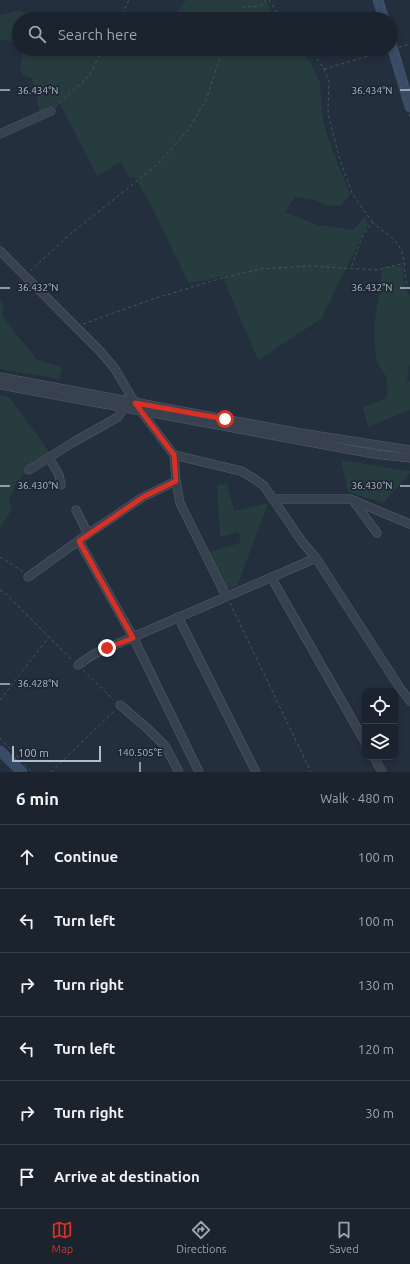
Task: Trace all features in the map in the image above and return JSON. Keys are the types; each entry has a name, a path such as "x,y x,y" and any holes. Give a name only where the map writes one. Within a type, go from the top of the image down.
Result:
{"street":[{"path":"0,134 51,111"},
{"path":"0,251 100,351 115,369 135,403 174,455 176,481 180,503 226,596"},
{"path":"0,377 300,433 410,450"},
{"path":"0,385 374,454 410,458"},
{"path":"30,470 118,417 124,408"},
{"path":"174,455 241,472 264,486 316,558 400,688 410,701"},
{"path":"49,458 59,475 61,485"},
{"path":"28,577 143,497 176,481"},
{"path":"273,499 350,499 410,524"},
{"path":"355,501 354,503 377,533"},
{"path":"76,510 88,534"},
{"path":"79,541 133,638 199,772"},
{"path":"78,665 94,654 316,558"},
{"path":"271,577 362,737"},
{"path":"178,618 256,772"},
{"path":"120,705 148,728 165,746 179,772"},
{"path":"376,760 382,772"}],"path":[{"path":"123,12 130,0"},
{"path":"241,12 244,7 260,6 266,0"},
{"path":"269,0 277,12"},
{"path":"374,0 378,12"},
{"path":"382,0 386,12"},
{"path":"398,47 410,44"},
{"path":"398,54 410,91"},
{"path":"51,111 89,76 100,56"},
{"path":"25,276 69,235 157,165 184,134 206,100 221,56"},
{"path":"315,56 324,69 328,82 328,114 339,157 352,193 379,230 393,237 400,247 407,286 410,291"},
{"path":"324,69 366,56"},
{"path":"391,56 410,117"},
{"path":"351,269 362,237 372,222"},
{"path":"75,326 208,282 260,269 310,266 378,270 404,263"},
{"path":"0,557 10,562 28,577"},
{"path":"0,590 5,593 48,637 120,705 51,772"},
{"path":"226,596 311,772"},
{"path":"0,700 48,637"},
{"path":"0,738 32,772"}],"green space":[{"path":"186,0 266,0 272,12 177,12"},
{"path":"12,12 12,41 0,40 0,15"},
{"path":"22,56 306,56 320,82 322,115 327,135 350,195 340,206 324,205 315,200 295,197 285,212 317,225 353,230 365,216 368,224 321,319 258,360 222,276 203,281 188,282 151,205 134,176 130,178 121,162 97,176 60,103 40,112 32,78 23,75 20,69"},
{"path":"403,266 404,285 410,296 410,364 407,380 410,382 410,410 368,427 363,407 387,398 387,378 376,360 374,326 383,267"},
{"path":"0,300 4,305 2,316 37,360 62,367 59,379 0,369"},
{"path":"0,395 9,397 50,453 28,470 16,484 9,501 12,509 0,528"},
{"path":"341,460 410,471 410,473 383,503 348,492"},
{"path":"227,484 234,511 268,503 237,586 226,589 209,552 240,543 239,532 220,537 217,485"}],"waterway":[{"path":"378,0 382,12"},
{"path":"395,56 410,107"},
{"path":"0,751 22,772"}],"route":[{"path":"107,648 133,638 79,541 143,497 176,481 174,455 135,403 225,419"}]}
